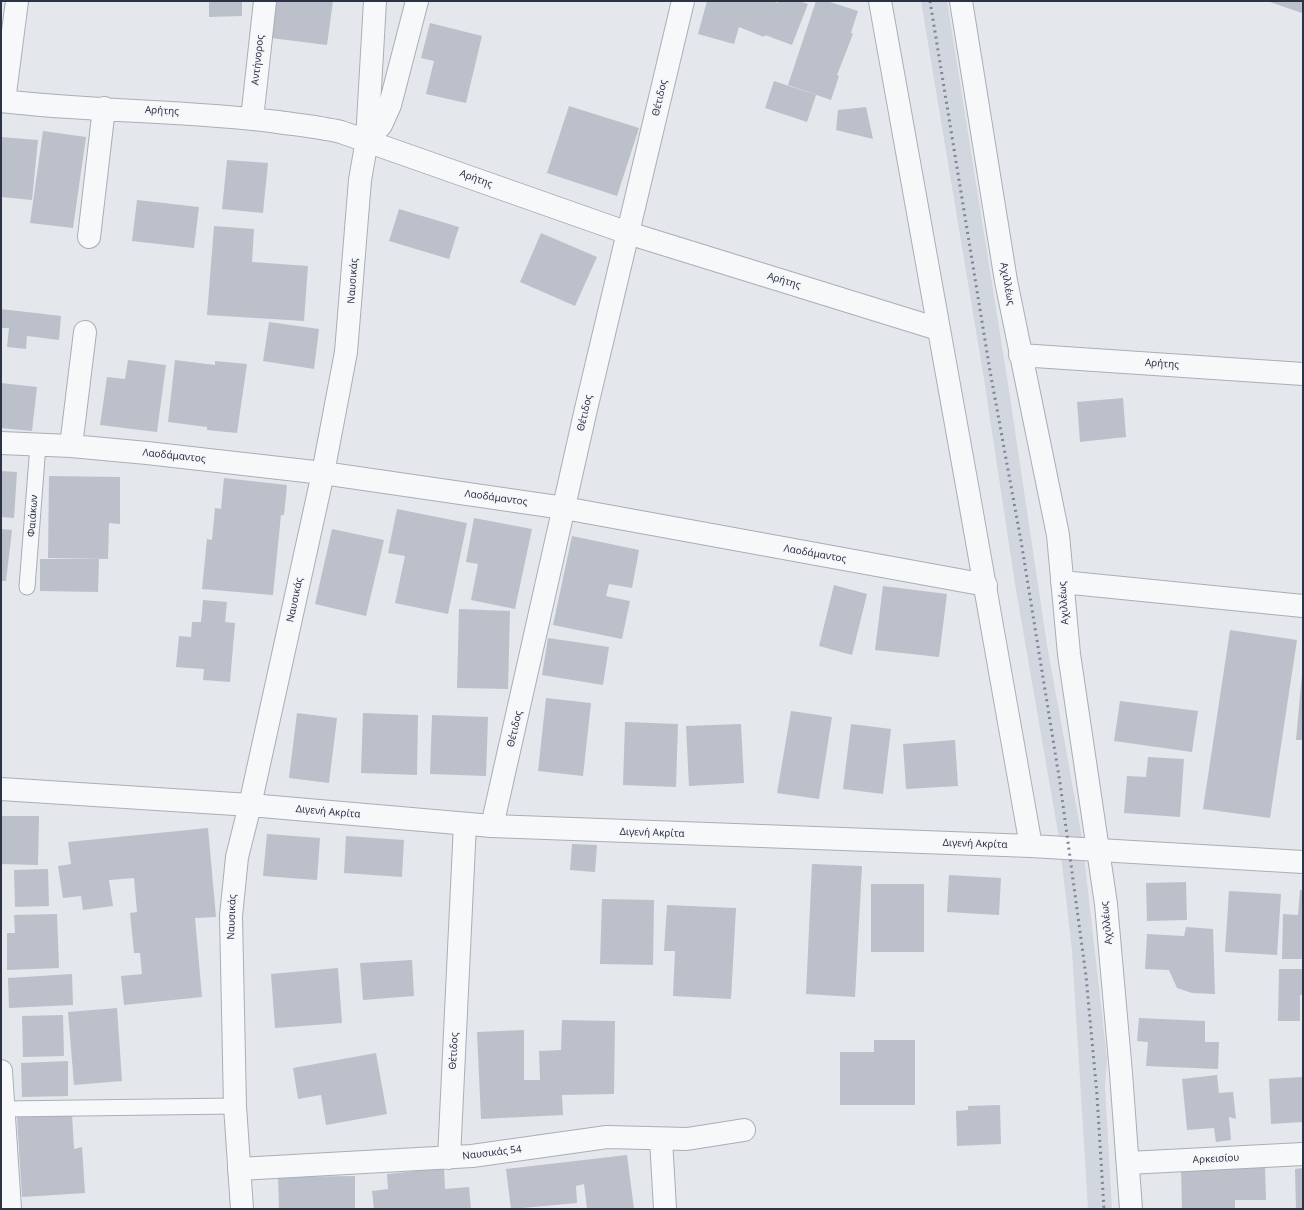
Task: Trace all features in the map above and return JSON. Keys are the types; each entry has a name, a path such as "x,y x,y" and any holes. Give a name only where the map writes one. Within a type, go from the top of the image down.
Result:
{"street":[{"path":"3,101 17,1"},
{"name":"Αντήνορος","path":"252,119 265,1"},
{"name":"Ναυσικάς","path":"242,1209 235,1106 232,1024 232,900 238,857 323,473 346,352 360,180 367,140 375,1"},
{"path":"367,140 381,125 390,105 417,1"},
{"name":"Θέτιδος","path":"492,826 564,508 683,1"},
{"path":"880,1 938,329 986,585 1031,846"},
{"name":"Αχιλλέως","path":"961,1 1006,281 1058,535 1068,654 1098,850 1110,952 1131,1209"},
{"name":"Αρήτης","path":"3,101 62,107 179,112 252,119 329,130 367,140 628,233 938,329"},
{"path":"89,237 104,108"},
{"path":"71,446 85,332"},
{"name":"Αρήτης","path":"1020,354 1303,374"},
{"name":"Λαοδάμαντος","path":"1,443 71,446 147,453 323,473 564,508 986,585"},
{"path":"1062,582 1303,606"},
{"name":"Διγενή Ακρίτα","path":"1,789 250,805 492,826 1031,846 1303,862"},
{"name":"Θέτιδος","path":"449,1158 465,824"},
{"path":"1,1071 10,1209"},
{"name":"Ναυσικάς 54","path":"239,1168 449,1158 607,1137 687,1139 744,1130"},
{"path":"661,1139 665,1209"},
{"name":"Αρκεισίου","path":"1128,1164 1303,1154"}],"lane":[{"name":"Φαιάκων","path":"27,586 38,445"},
{"path":"3,1109 235,1106"}],"shaded area":[{"path":"921,1 947,1 1008,384 1047,645 1082,838 1107,1059 1105,1087 1112,1209 1088,1209 1072,950 1059,838 1015,584 984,379"}],"building":[{"path":"209,1 242,1 242,16 209,17"},
{"path":"276,1 333,1 327,45 271,38"},
{"path":"707,1 772,1 777,3 778,1 799,1 808,4 792,45 765,35 764,37 739,27 734,44 698,34"},
{"path":"816,1 827,1 858,11 851,33 853,34 837,75 839,76 831,100 788,85"},
{"path":"1267,1 1303,1 1303,11 1302,13"},
{"path":"430,23 482,36 466,103 426,94 434,61 421,58"},
{"path":"774,81 816,95 807,122 765,108"},
{"path":"569,106 639,128 617,196 547,173"},
{"path":"866,107 873,139 836,130 838,110"},
{"path":"43,131 86,137 73,228 30,223"},
{"path":"1,137 38,140 32,200 1,197"},
{"path":"227,160 268,163 263,213 222,209"},
{"path":"137,200 199,207 194,248 132,241"},
{"path":"399,209 459,227 449,259 389,241"},
{"path":"214,226 254,229 252,262 308,266 304,321 207,315"},
{"path":"541,233 597,257 575,306 520,282"},
{"path":"1,309 61,316 59,340 27,336 26,349 7,347 9,328 1,328"},
{"path":"269,322 319,329 314,369 263,361"},
{"path":"128,360 166,365 157,432 100,425 107,377 125,379"},
{"path":"175,360 215,365 215,361 247,364 237,433 207,430 207,427 168,422"},
{"path":"1,383 37,387 32,431 1,428"},
{"path":"1123,398 1126,437 1080,442 1077,402"},
{"path":"1,471 17,472 14,518 1,517"},
{"path":"49,476 120,477 120,524 109,523 108,559 48,558"},
{"path":"224,478 287,485 284,515 281,515 273,595 202,589 207,539 212,540 215,508 221,509"},
{"path":"397,509 467,523 448,614 395,603 405,556 388,553"},
{"path":"474,518 532,529 515,609 471,600 478,564 466,562"},
{"path":"1,529 12,530 6,581 1,581"},
{"path":"332,529 384,540 366,616 315,604"},
{"path":"572,536 639,550 632,588 609,584 606,596 630,601 622,639 553,625"},
{"path":"40,559 99,559 98,592 40,591"},
{"path":"834,585 867,594 852,655 819,646"},
{"path":"883,586 947,594 939,657 875,650"},
{"path":"203,600 227,602 225,622 235,623 230,682 203,680 204,669 176,667 179,636 191,637 192,622 201,622"},
{"path":"459,609 510,611 508,689 457,688"},
{"path":"1230,630 1297,640 1270,818 1203,809"},
{"path":"548,638 609,647 603,685 542,675"},
{"path":"1302,674 1303,740 1296,740"},
{"path":"546,698 591,703 583,776 538,771"},
{"path":"1120,701 1198,711 1192,752 1114,741"},
{"path":"791,711 832,717 819,799 777,793"},
{"path":"297,713 337,718 329,783 289,778"},
{"path":"363,713 418,715 417,775 361,773"},
{"path":"432,715 488,717 486,776 430,774"},
{"path":"625,722 678,724 676,787 623,785"},
{"path":"741,724 744,783 689,786 686,726"},
{"path":"851,724 891,729 883,794 843,789"},
{"path":"955,740 958,786 906,789 903,744"},
{"path":"1148,757 1184,759 1180,817 1124,813 1127,776 1146,777"},
{"path":"1,816 39,816 38,865 1,864"},
{"path":"208,828 216,917 195,918 202,997 124,1005 121,976 142,974 140,953 134,953 130,913 137,912 134,878 109,880 113,906 83,910 81,896 63,898 58,866 71,864 68,842"},
{"path":"267,834 320,838 317,880 263,876"},
{"path":"346,836 404,840 402,877 344,873"},
{"path":"572,844 597,845 595,872 570,870"},
{"path":"812,864 862,866 855,997 806,994"},
{"path":"48,869 49,906 15,907 14,870"},
{"path":"949,875 1001,878 999,915 947,912"},
{"path":"1186,882 1187,920 1147,921 1146,883"},
{"path":"871,884 924,884 924,952 871,952"},
{"path":"1300,890 1303,890 1303,959 1282,959 1283,914 1298,915"},
{"path":"1229,891 1281,894 1277,955 1225,952"},
{"path":"602,899 654,900 653,965 600,964"},
{"path":"667,905 736,908 731,999 673,996 675,951 664,951"},
{"path":"57,914 59,968 7,970 7,933 15,933 14,915"},
{"path":"1186,927 1213,929 1215,994 1192,993 1177,988 1169,970 1145,969 1147,934 1184,936"},
{"path":"412,960 414,996 363,1000 360,963"},
{"path":"338,968 342,1023 275,1028 271,974"},
{"path":"1279,969 1303,969 1303,995 1300,995 1300,1021 1278,1021"},
{"path":"72,974 73,1005 9,1008 8,978"},
{"path":"117,1008 122,1081 74,1085 68,1012"},
{"path":"63,1015 64,1056 23,1057 22,1016"},
{"path":"1139,1018 1205,1021 1205,1042 1219,1042 1218,1069 1146,1066 1148,1042 1137,1041"},
{"path":"562,1020 615,1021 614,1094 562,1095 563,1115 481,1119 477,1032 524,1030 524,1080 540,1080 539,1051 561,1050"},
{"path":"874,1040 915,1040 915,1105 840,1105 840,1052 874,1052"},
{"path":"376,1053 387,1114 326,1125 321,1095 298,1099 293,1068"},
{"path":"68,1061 68,1096 22,1097 21,1063"},
{"path":"1217,1075 1219,1093 1233,1092 1236,1119 1229,1117 1231,1140 1216,1142 1214,1128 1187,1130 1182,1079"},
{"path":"1303,1077 1303,1122 1271,1124 1269,1079"},
{"path":"1000,1105 1001,1144 957,1146 956,1111 968,1110 968,1106"},
{"path":"72,1114 74,1149 82,1147 85,1193 22,1197 17,1117"},
{"path":"627,1155 634,1209 587,1209 584,1184 576,1186 577,1203 511,1209 506,1169"},
{"path":"1265,1167 1266,1200 1235,1200 1235,1209 1182,1209 1181,1169"},
{"path":"444,1168 445,1189 469,1187 471,1209 374,1209 372,1191 388,1189 387,1174"},
{"path":"1303,1168 1303,1209 1296,1209 1295,1169"},
{"path":"355,1176 355,1209 279,1209 278,1177"}],"railway":[{"path":"930,1 990,371 1021,541 1060,783 1086,976 1097,1095 1104,1209"}]}
